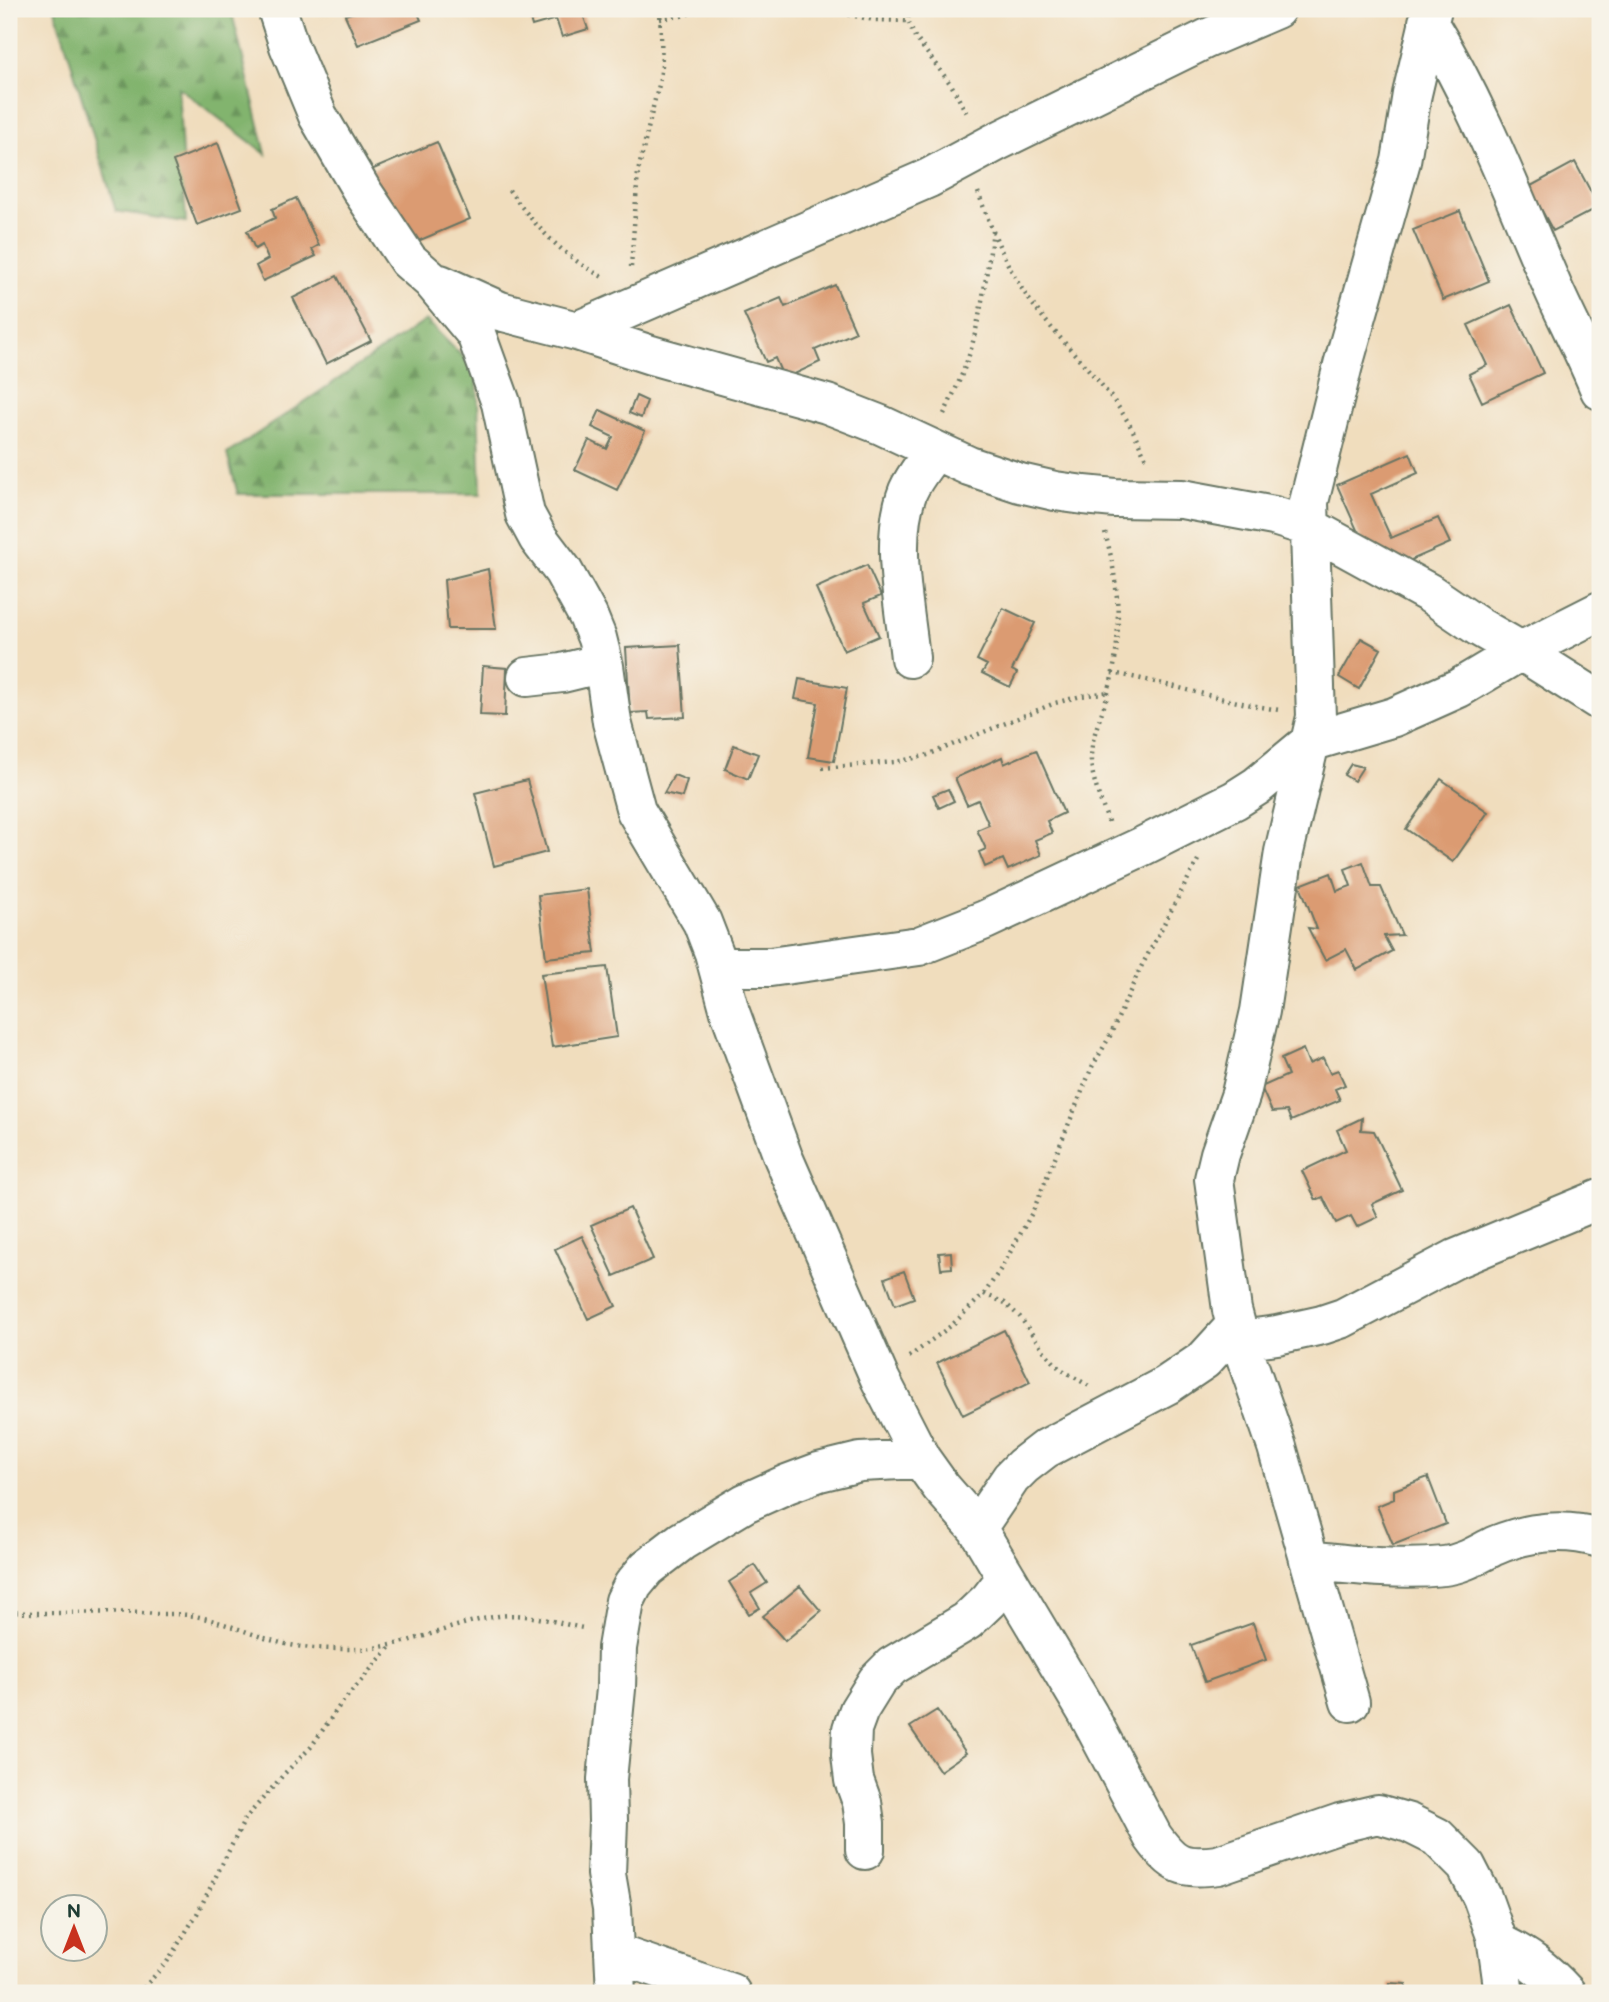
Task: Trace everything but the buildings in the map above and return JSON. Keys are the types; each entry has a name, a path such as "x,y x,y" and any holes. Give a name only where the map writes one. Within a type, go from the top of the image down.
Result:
{"street":[{"path":"278,9 289,46 318,116 362,191 408,260 432,281 476,334 502,403 525,514 538,538 563,571 597,638 612,722 636,811 702,922 730,1012 783,1157 880,1379 921,1459 941,1487 977,1528 1088,1714 1153,1837 1178,1863 1186,1867 1218,1864 1340,1823 1378,1814 1409,1823 1437,1837 1466,1866 1482,1897 1497,1942 1504,1993"},
{"path":"577,331 630,298 929,178 970,155 1194,45 1276,9"},
{"path":"1430,15 1489,138 1600,390"},
{"path":"1350,1702 1277,1447 1238,1332 1226,1276 1214,1179 1241,1094 1260,1011 1284,852 1313,729 1309,502 1343,365 1401,161 1412,93 1430,15"},
{"path":"432,281 500,311 827,404 1007,479 1055,491 1091,496 1182,499 1261,514 1309,527 1429,593 1600,701"},
{"path":"910,657 901,588 899,536 908,491 930,449"},
{"path":"718,967 770,967 919,946 985,920 1235,800 1257,786 1313,729 1405,712 1460,688 1521,651 1600,611"},
{"path":"527,677 562,673 603,663"},
{"path":"977,1528 1011,1478 1045,1449 1167,1385 1205,1360 1238,1332 1277,1335 1343,1318 1455,1259 1600,1199"},
{"path":"616,1993 612,1909 606,1874 607,1779 618,1636 625,1601 633,1585 647,1568 682,1541 745,1503 787,1484 860,1462 921,1459"},
{"path":"1309,1560 1373,1568 1447,1566 1524,1536 1554,1531 1600,1538"},
{"path":"865,1850 862,1802 853,1780 851,1755 852,1729 859,1710 877,1681 892,1666 967,1621 989,1600 1006,1578"},
{"path":"1497,1942 1523,1955 1550,1976 1566,1993"},
{"path":"614,1953 731,1993"}],"path":[{"path":"630,298 639,172 662,65 660,9"},
{"path":"660,19 705,9"},
{"path":"821,9 874,20 908,21"},
{"path":"909,9 908,21 915,37 965,108 971,126 970,155 1001,251 1022,288 1049,326 1111,398 1130,426 1148,462 1157,499"},
{"path":"509,190 526,214 556,246 630,298"},
{"path":"930,449 970,350 983,298 993,230"},
{"path":"1091,496 1103,525 1116,576 1118,598 1116,651 1108,692 1092,741 1091,763 1120,856"},
{"path":"1112,673 1142,678 1230,702 1313,729"},
{"path":"822,768 895,762 925,755 1055,703 1108,692"},
{"path":"880,1379 952,1325 984,1294 1002,1267 1033,1211 1092,1067 1201,855"},
{"path":"984,1294 1005,1303 1020,1317 1044,1352 1059,1368 1099,1392 1119,1409"},
{"path":"9,1612 46,1615 126,1611 193,1616 284,1644 318,1648 390,1647 417,1637 499,1616 516,1615 618,1636"},
{"path":"139,1993 167,1962 197,1914 245,1819 311,1747 340,1704 390,1647"}],"green space":[{"path":"55,9 231,9 266,154 178,87 186,222 116,211"},
{"path":"426,320 477,371 481,494 238,494 227,454"}]}
